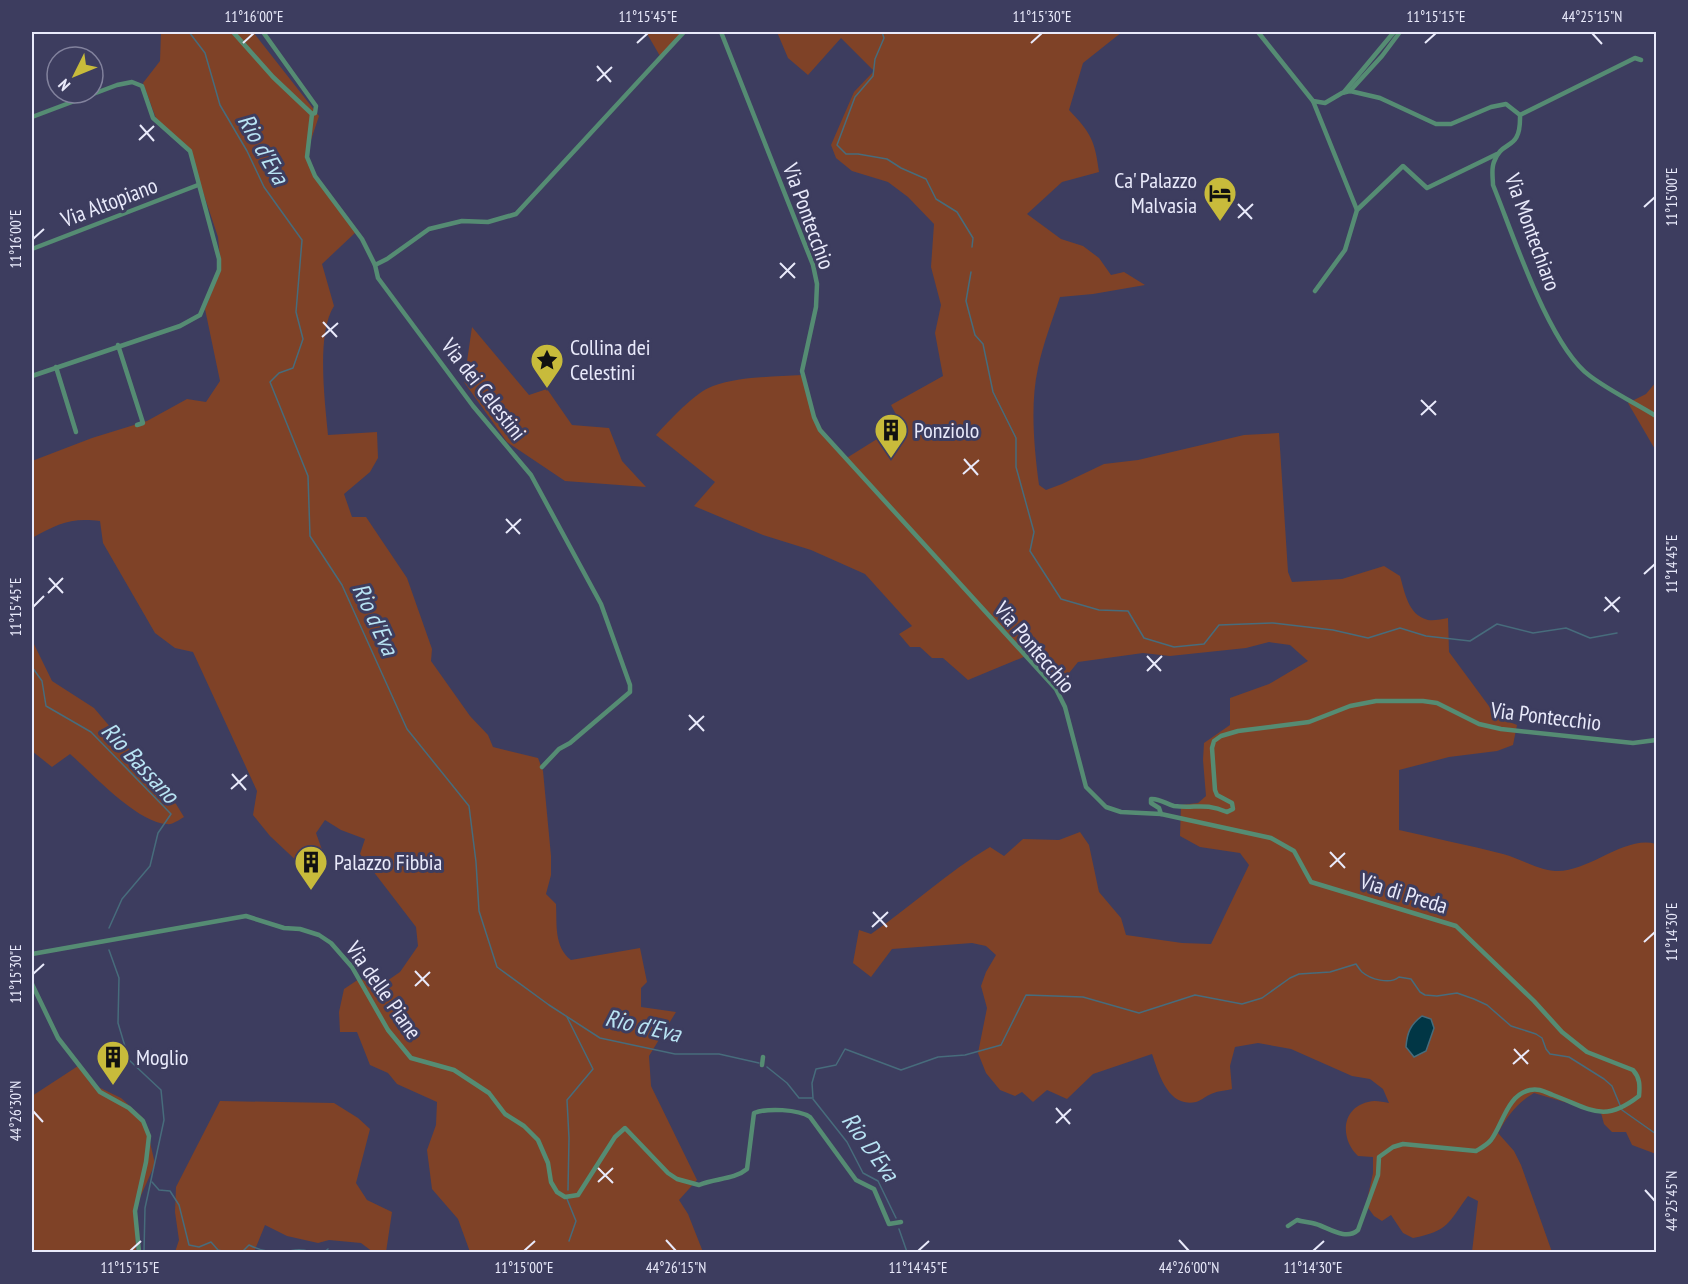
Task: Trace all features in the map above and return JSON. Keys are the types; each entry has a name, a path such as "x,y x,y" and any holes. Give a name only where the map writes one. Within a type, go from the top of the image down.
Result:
{"street":[{"path":"233,32 273,77 312,114 316,106 263,32"},
{"path":"375,265 429,229 462,221 488,222 516,214 684,32"},
{"name":"Via Pontecchio","path":"721,32 813,265 817,284 816,307 802,371 814,417 820,430 1056,689 1065,707 1086,787 1106,807 1121,812 1161,814 1159,808 1151,803 1151,799 1155,798 1176,806 1212,806 1227,812 1233,809 1232,803 1217,795 1215,790 1212,748 1214,741 1221,736 1238,731 1309,722 1350,706 1376,701 1437,703 1479,724 1501,729 1633,743 1656,740"},
{"path":"1258,32 1313,101 1357,210"},
{"path":"1343,93 1394,32"},
{"path":"1350,91 1382,57 1400,32"},
{"path":"1313,101 1325,103 1350,91 1380,98 1436,124 1451,124 1491,107 1506,104 1520,115 1635,58 1641,60"},
{"path":"32,117 117,85 132,82 142,86 153,118 190,151 219,259 219,270 200,315 180,326 118,345 32,376"},
{"name":"Via dei Celestini","path":"312,114 307,157 315,176 362,239 375,265 378,278 473,406 531,475 601,604 630,685 630,692 625,698 570,743 558,749 542,767"},
{"name":"Via Montechiaro","path":"1520,115 1520,129 1517,138 1497,154 1492,164 1493,185 1530,275 1566,351 1588,375 1656,416"},
{"path":"1315,291 1345,250 1357,210 1403,166 1427,188 1497,154"},
{"name":"Via Altopiano","path":"32,249 198,185"},
{"path":"118,345 143,423 137,425"},
{"path":"56,367 76,432"},
{"name":"Via di Preda","path":"1161,814 1271,838 1294,851 1311,882 1456,926 1563,1032 1587,1052 1633,1070 1638,1076 1639,1096 1609,1113 1597,1112 1539,1089 1528,1090 1514,1099 1491,1139 1476,1151 1404,1144 1392,1147 1379,1157 1378,1175 1358,1230 1354,1234 1343,1235 1316,1224 1297,1220 1288,1226"},
{"name":"Via delle Piane","path":"32,954 246,916 284,928 309,931 331,943 352,967 388,1030 411,1058 454,1070 489,1093 505,1114 524,1126 538,1140 548,1162 551,1182 557,1192 565,1197 578,1195 615,1137 625,1128 668,1173 677,1179 699,1185 710,1180 739,1175 747,1168 754,1113 760,1110 791,1111 802,1112 810,1117 856,1180 874,1189 889,1224 901,1222"},
{"path":"32,984 58,1038 100,1092 129,1108 143,1121 149,1136 146,1162 135,1211 139,1252"},
{"path":"762,1065 763,1057"}],"shaded area":[{"path":"161,32 253,32 319,116 308,149 310,166 356,232 322,264 334,306 328,318 323,350 328,435 377,432 378,458 370,472 344,494 352,517 366,517 407,578 432,649 431,661 470,716 488,735 493,747 538,758 543,771 551,856 551,875 546,894 556,904 558,935 562,949 571,960 640,948 647,982 641,988 641,1007 676,1012 649,1056 651,1086 697,1180 679,1200 688,1214 703,1252 470,1252 458,1219 432,1189 427,1150 436,1125 437,1102 397,1084 388,1073 370,1065 357,1032 340,1032 339,1012 344,989 359,979 384,983 400,972 418,946 416,927 360,854 365,839 341,830 325,820 316,833 326,861 306,861 302,866 270,836 253,815 257,791 193,652 175,648 155,633 103,543 100,521 81,520 64,523 32,538 32,461 92,438 147,421 187,399 206,402 220,381 205,309 221,269 218,237 188,147 157,121 143,83 160,61"},
{"path":"646,32 684,32 660,56"},
{"path":"777,32 1122,32 1083,63 1069,110 1091,138 1099,172 1062,182 1027,214 1061,239 1083,246 1099,258 1111,275 1124,272 1145,285 1060,297 1042,350 1034,396 1039,485 1046,490 1104,464 1138,460 1244,435 1279,433 1288,572 1292,582 1342,579 1384,566 1400,576 1408,602 1416,613 1428,620 1448,618 1449,652 1497,717 1517,725 1513,745 1497,751 1449,757 1399,770 1399,830 1503,854 1555,871 1581,866 1632,845 1656,844 1656,1154 1632,1145 1626,1132 1612,1132 1604,1124 1601,1113 1534,1093 1513,1110 1498,1133 1514,1151 1521,1165 1552,1252 1472,1252 1478,1201 1468,1196 1441,1229 1413,1238 1403,1233 1391,1215 1382,1221 1374,1216 1366,1205 1373,1173 1373,1157 1358,1156 1348,1140 1346,1131 1350,1114 1356,1108 1364,1103 1375,1101 1389,1103 1383,1089 1370,1079 1352,1076 1291,1049 1258,1043 1235,1047 1230,1066 1232,1089 1214,1093 1196,1102 1178,1100 1172,1095 1162,1080 1152,1054 1093,1074 1067,1099 1047,1090 1033,1102 1022,1092 1015,1096 1000,1090 986,1073 978,1053 987,1008 981,986 996,955 986,946 972,943 892,949 871,977 853,963 859,930 871,934 959,867 990,847 1004,856 1023,839 1059,840 1080,832 1089,845 1099,892 1121,918 1126,935 1182,943 1211,944 1249,865 1240,853 1200,847 1180,836 1181,805 1198,803 1206,796 1204,743 1230,725 1230,698 1269,684 1308,661 1290,645 1269,642 1246,648 1170,656 1143,653 1078,662 1057,688 1026,656 968,680 943,658 932,658 920,647 910,647 899,634 912,626 865,574 811,550 763,535 694,506 715,482 656,435 706,389 746,379 802,375 815,420 845,459 901,424 891,405 943,376 935,333 941,305 931,267 934,224 908,197 888,182 852,171 836,158 831,145 854,92 874,71 841,38 808,75 788,58"},
{"path":"472,327 529,395 547,389 572,425 609,428 622,461 646,487 565,481 507,442 464,382"},
{"path":"1656,382 1656,451 1628,403 1646,394"},
{"path":"32,640 52,681 94,708 176,804 184,817 169,824 155,821 129,806 70,754 52,767 32,751"},
{"path":"77,1063 90,1083 121,1098 143,1118 155,1164 135,1209 136,1252 32,1252 32,1096 78,1066"},
{"path":"220,1101 334,1103 358,1118 370,1129 356,1183 367,1200 392,1212 386,1252 373,1252 361,1243 329,1240 318,1243 287,1236 265,1225 254,1252 175,1252 179,1240 175,1212 176,1187"}],"water":[{"path":"1422,1016 1431,1019 1434,1028 1426,1051 1414,1057 1406,1047 1407,1038 1412,1026"}],"waterway":[{"name":"Rio d'Eva","path":"189,32 205,53 220,105 247,151 264,187 302,240 296,312 303,339 293,368 279,373 270,382 308,476 310,536 342,585 407,729 469,806 479,911 497,967 600,1038 675,1054 719,1054 759,1063"},
{"path":"882,32 884,38 875,59 873,76 855,97 837,145 846,154 887,159 926,179 936,199 957,212 973,238 972,247"},
{"path":"971,272 966,301 975,335 983,344 993,392 1016,438 1016,467 1034,532 1030,551 1061,599 1099,610 1128,611 1144,638 1174,647 1204,644 1219,625 1273,623 1333,630 1368,638 1400,628 1426,636 1470,641 1497,624 1533,633 1566,628 1590,638 1617,633"},
{"name":"Rio Bassano","path":"32,667 42,681 46,706 91,732 171,814 158,833 150,866 122,899 109,928"},
{"name":"Rio Bassano","path":"109,950 119,978 118,1023 129,1060 161,1090 164,1120 145,1208 144,1252"},
{"path":"813,1098 812,1083 816,1069 836,1065 845,1049 901,1070 938,1057 965,1055 1001,1045 1026,995 1083,997 1139,1013 1195,995 1242,1004 1262,998 1299,974 1330,972 1356,964 1362,972 1375,979 1385,981 1399,977 1411,979 1425,995 1457,993 1487,1005 1511,1026 1542,1038 1550,1054 1569,1057 1604,1079 1612,1086 1622,1110 1656,1134"},
{"path":"567,1017 593,1069 567,1100 568,1190"},
{"path":"767,1067 787,1083 799,1098 812,1098"},
{"name":"Rio D'Eva","path":"813,1099 847,1142 863,1173 878,1181 896,1218"},
{"path":"152,1182 159,1190 170,1191 179,1205 189,1245 199,1247 211,1242 218,1250 226,1252"},
{"path":"567,1199 576,1221 569,1241"},
{"name":"Rio D'Eva","path":"899,1229 907,1252"},
{"path":"242,1252 249,1245 270,1252 297,1250 311,1252"},
{"path":"324,1252 328,1249"}],"place":[{"name":"Ca' Palazzo Malvasia","path":"1220,222"},
{"name":"Collina dei Celestini","path":"547,389"},
{"name":"Ponziolo","path":"891,459"},
{"name":"Palazzo Fibbia","path":"311,891"},
{"name":"Moglio","path":"113,1086"}]}
